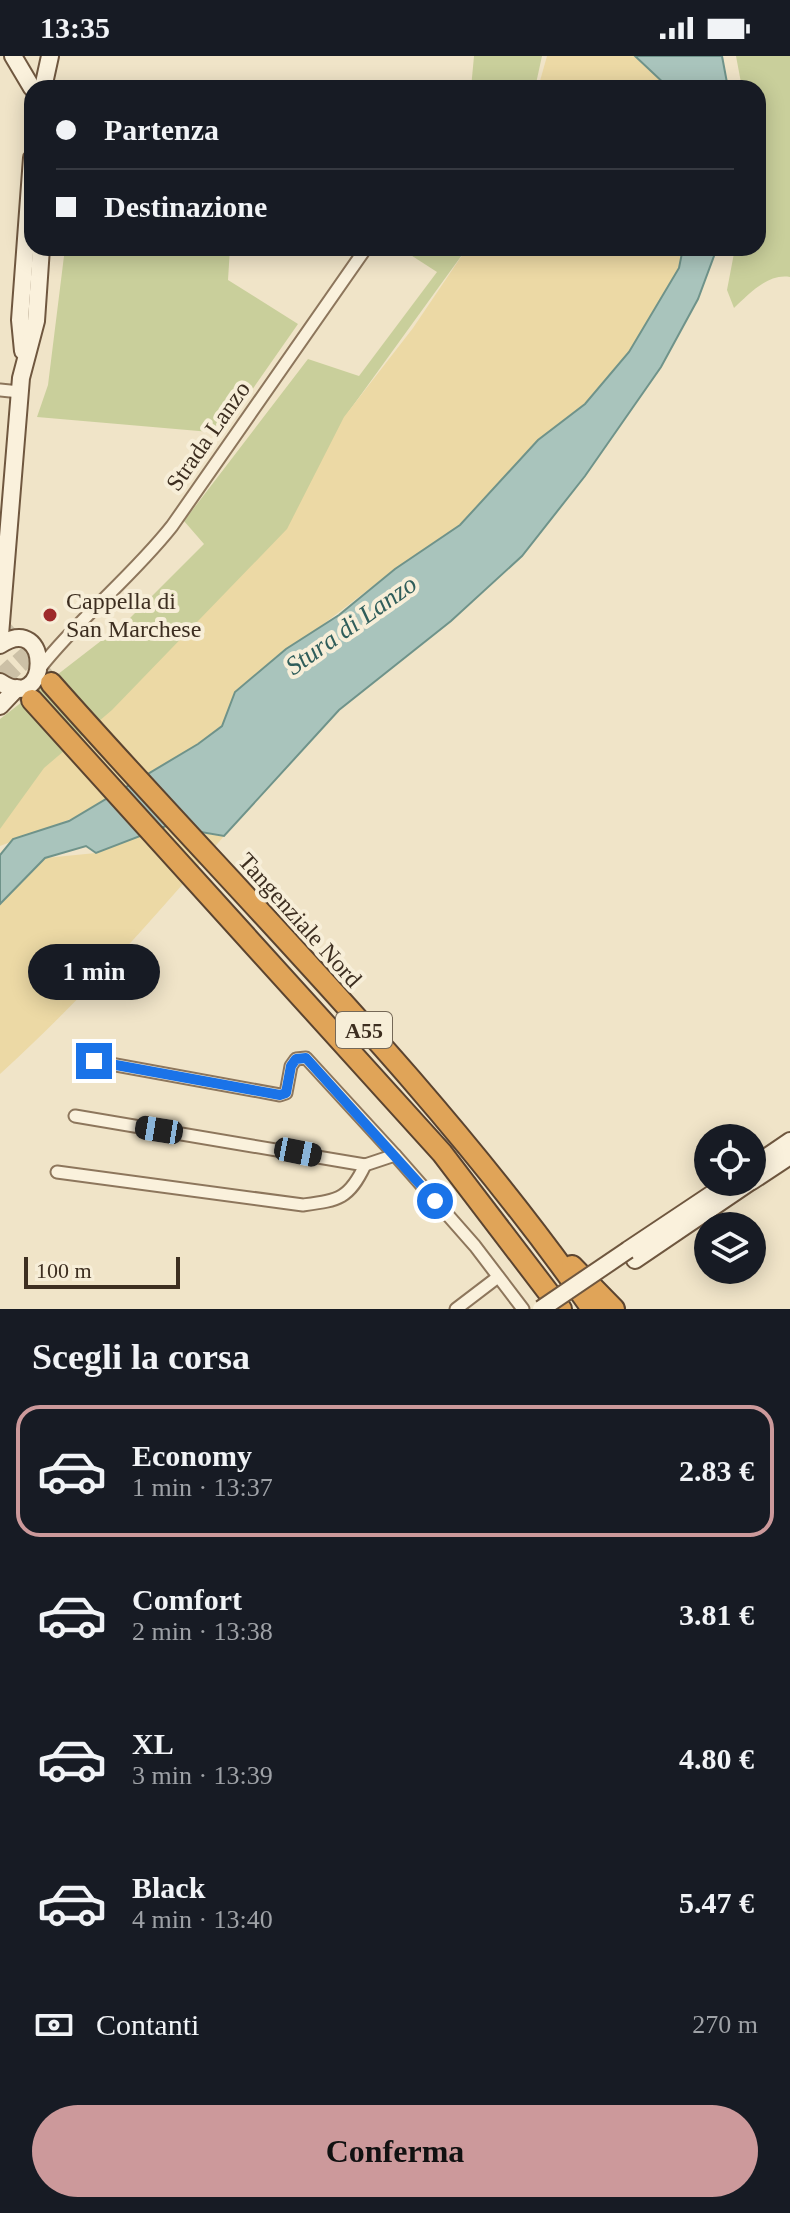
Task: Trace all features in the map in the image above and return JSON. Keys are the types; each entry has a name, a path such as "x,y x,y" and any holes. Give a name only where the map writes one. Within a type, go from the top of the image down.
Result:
{"highway":[{"name":"Tangenziale Nord","path":"50,681 472,1150 541,1237 592,1309"},
{"name":"Tangenziale Nord","path":"30,699 442,1153 560,1309"},
{"path":"541,1237 614,1309"}],"street":[{"path":"14,57 32,60 47,56 44,80"},
{"path":"14,57 27,80"},
{"path":"24,361 20,320 25,256"},
{"path":"0,635 20,392 24,361 36,321 40,256"},
{"name":"Strada Lanzo","path":"31,645 52,646 70,635 139,568 172,526 360,256"},
{"path":"0,390 20,392"},
{"path":"5,601 50,681 32,682 30,699"},
{"name":"Strada Lanzo","path":"50,681 70,635"},
{"path":"0,645 10,639 31,645"},
{"path":"0,682 30,699"},
{"path":"0,706 30,699"},
{"path":"94,1061 280,1095 286,1093 291,1066 296,1059 306,1058 395,1155 523,1309"},
{"path":"75,1116 365,1165 395,1155"},
{"path":"766,1157 790,1141"},
{"path":"766,1172 790,1156"},
{"path":"57,1172 303,1205 338,1200 355,1185 365,1165"},
{"path":"560,1309 711,1196"},
{"path":"541,1309 728,1196"},
{"path":"456,1309 498,1277"}],"green space":[{"path":"474,56 542,56 537,80 472,80"},
{"path":"736,56 790,56 790,277 767,281 734,308 727,290 733,256 766,256 766,80 740,80"},
{"path":"64,256 230,256 228,280 298,324 222,433 37,417 48,385"},
{"path":"412,256 461,256 347,414 539,322 0,836 0,719 128,620 204,544 184,521 308,359 359,376 437,272"}],"sand":[{"path":"547,56 635,56 660,80 540,80"},
{"path":"462,256 681,256 679,268 629,352 585,404 538,440 460,525 395,569 235,692 222,726 171,763 105,806 0,846 0,829 44,768 112,710 287,529 344,417 413,328"},
{"path":"166,826 197,826 224,836 116,959 0,1074 0,904 45,858 96,853"}],"water":[{"path":"635,56 722,56 726,80 660,80"},
{"name":"Stura di Lanzo","path":"681,256 714,256 698,299 661,367 585,476 522,556 451,621 339,710 224,836 166,826 96,853 86,846 45,858 0,904 0,855 13,839 69,821 198,744 222,726 235,692 286,649 339,615 395,569 460,525 538,440 585,404 629,352 679,268"}],"tunnel":[{"path":"0,627 48,681"},
{"path":"0,666 30,698"}],"place":[{"name":"Cappella di San Marchese","path":"50,615"}],"route":[{"path":"94,1061 280,1095 286,1093 291,1066 296,1059 306,1058 435,1201"}]}
